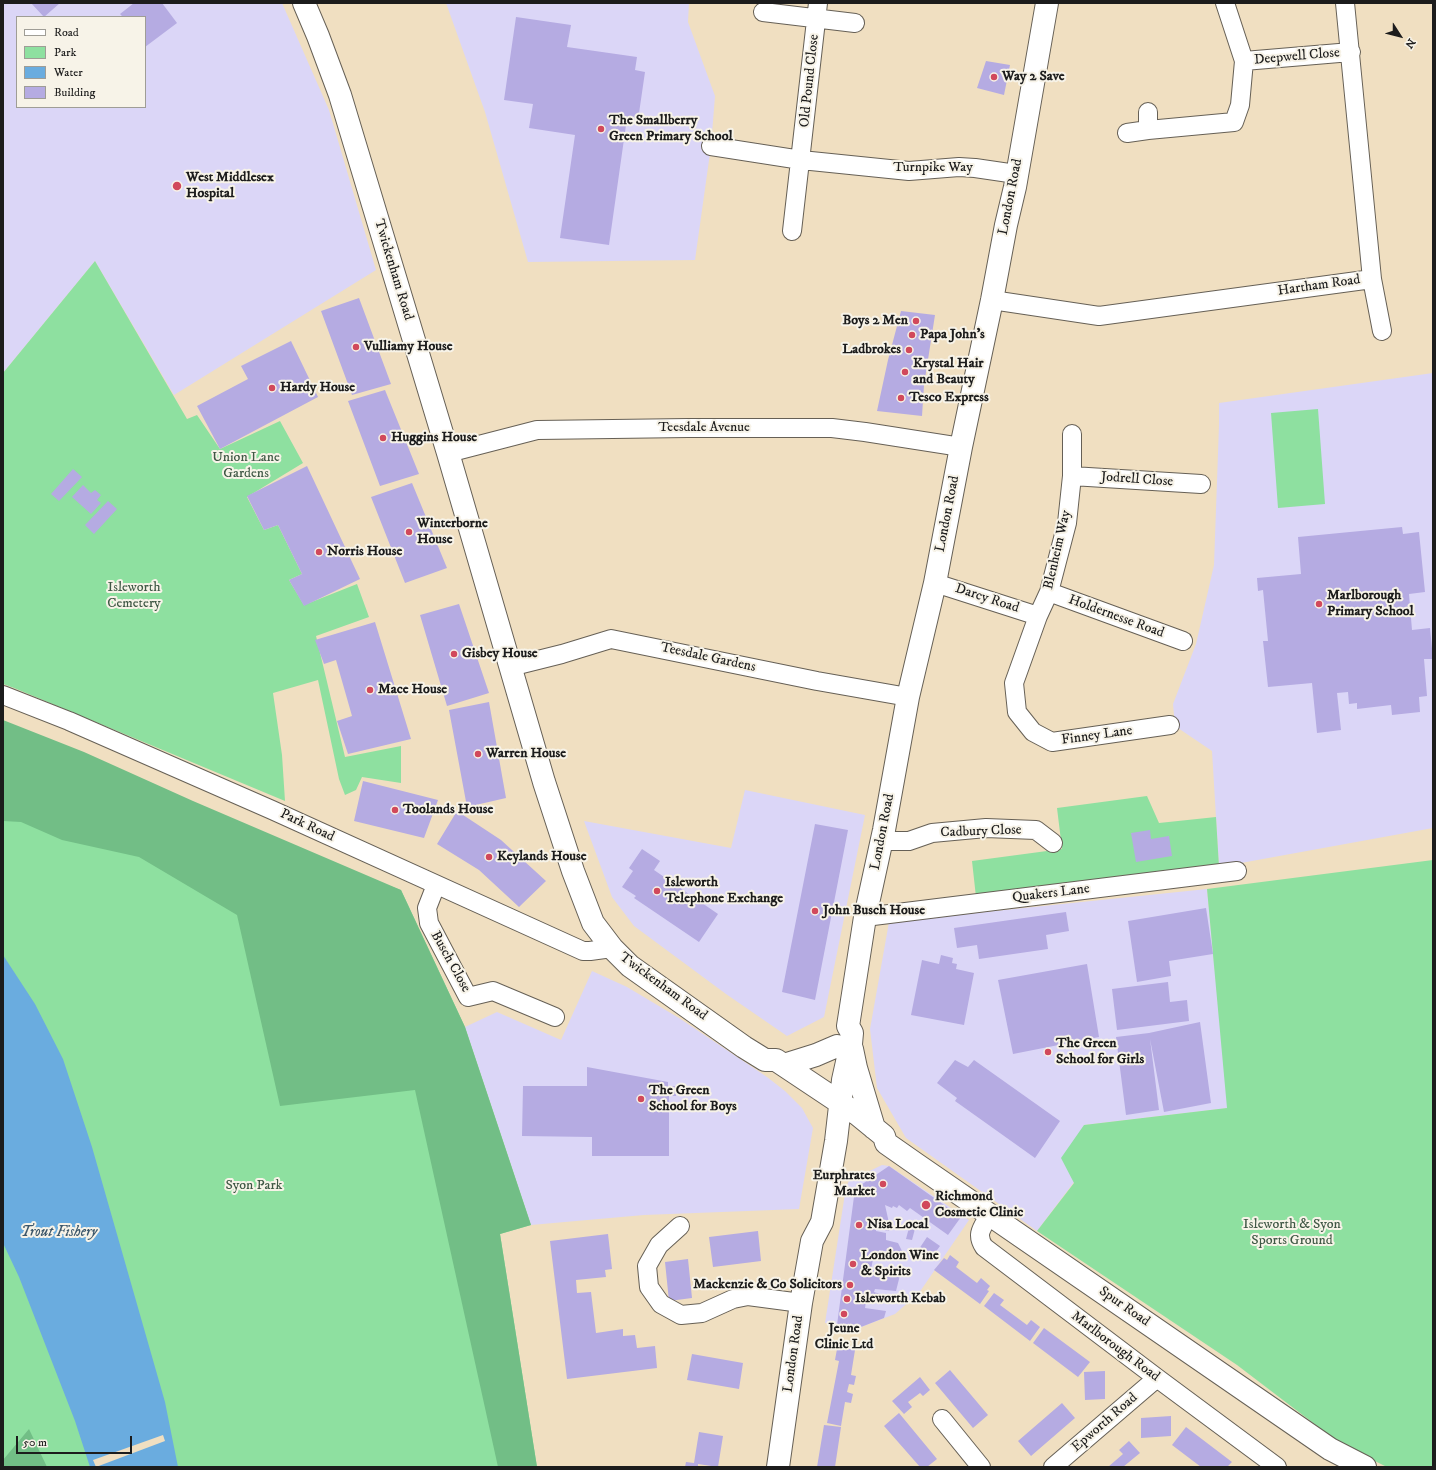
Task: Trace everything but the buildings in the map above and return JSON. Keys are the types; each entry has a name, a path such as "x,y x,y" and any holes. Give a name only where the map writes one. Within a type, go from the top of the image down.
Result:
{"main road":[{"name":"Twickenham Road","path":"304,3 340,95 448,453 544,782 573,871 593,923 612,948 630,966 644,977 744,1047 774,1063 833,1106"},
{"name":"London Road","path":"778,1467 801,1303 812,1241 822,1222 836,1141 833,1106 843,1080 845,1039 865,917 882,841 908,697 935,583 961,447 1015,187 1016,174 1047,3"},
{"path":"774,1063 810,1058 845,1039 880,1135"},
{"name":"Spur Road","path":"833,1106 880,1135 990,1214 1330,1449 1365,1467"}],"street":[{"name":"Deepwell Close","path":"1127,133 1234,122 1240,105 1244,61 1225,3"},
{"name":"Hartham Road","path":"992,300 1099,316 1372,279 1351,52 1345,3"},
{"path":"763,12 817,11 855,23"},
{"name":"Old Pound Close","path":"801,160 817,11"},
{"name":"Deepwell Close","path":"1244,61 1351,52"},
{"path":"1148,112 1148,130"},
{"name":"Turnpike Way","path":"711,146 801,160 909,171 942,167 975,168 1016,174"},
{"path":"792,231 801,160"},
{"path":"1372,279 1382,331"},
{"name":"Teesdale Avenue","path":"448,453 537,430 688,428 832,428 961,447"},
{"name":"Blenheim Way","path":"1038,616 1049,592 1067,524 1072,476 1072,434"},
{"name":"Jodrell Close","path":"1072,476 1201,484"},
{"name":"Darcy Road","path":"935,583 1038,616"},
{"name":"Holdernesse Road","path":"1049,592 1183,641"},
{"name":"Finney Lane","path":"1038,616 1014,683 1017,712 1033,732 1052,742 1170,725"},
{"name":"Teesdale Gardens","path":"510,667 562,654 611,638 817,681 908,697"},
{"name":"Park Road","path":"3,695 62,718 272,810 583,951 612,948"},
{"name":"Cadbury Close","path":"882,841 909,842 932,833 986,828 1036,830 1052,843"},
{"name":"Quakers Lane","path":"865,917 1237,871"},
{"name":"Busch Close","path":"436,885 427,908 429,923 468,997 493,991 554,1017"},
{"name":"Marlborough Road","path":"990,1214 980,1231 980,1239 984,1247 1277,1467"},
{"path":"680,1226 659,1245 647,1266 649,1287 661,1304 680,1315 702,1313 733,1299 748,1296 801,1303"},
{"name":"Epworth Road","path":"1053,1467 1157,1378"},
{"path":"942,1419 981,1467"}],"shaded area":[{"name":"West Middlesex Hospital","path":"3,3 282,3 329,110 376,270 174,395 95,261 3,373"},
{"name":"The Smallberry Green Primary School","path":"446,3 689,3 688,22 715,96 711,146 695,260 528,262 485,112"},
{"name":"Marlborough Primary School","path":"1433,373 1433,828 1219,867 1212,751 1175,726 1173,704 1196,644 1214,565 1219,403"},
{"path":"745,790 865,815 824,1017 787,1036 726,994 634,926 612,897 584,821 731,848"},
{"name":"The Green School for Girls","path":"1207,889 1228,1108 1084,1125 1074,1182 1037,1231 906,1138 877,1088 870,1029 889,922"},
{"name":"The Green School for Boys","path":"592,971 627,987 679,1018 767,1077 785,1091 802,1108 813,1128 799,1209 644,1215 531,1225 465,1027 497,1012 561,1040"},
{"path":"882,1165 889,1166 969,1220 919,1293 895,1314 861,1327 825,1323 846,1187 849,1181"}],"green space":[{"name":"Isleworth Cemetery","path":"95,261 187,419 197,415 220,449 280,421 303,463 247,497 264,530 278,525 302,574 289,580 304,605 357,584 369,617 316,636 345,757 401,746 401,783 362,777 356,790 345,795 339,779 318,680 273,693 282,755 285,801 3,684 3,373"},
{"path":"1318,409 1325,504 1278,508 1271,413"},
{"path":"3,720 84,752 193,801 401,890 465,1027 531,1225 500,1234 537,1467 498,1467 415,1090 280,1106 237,915 139,857 62,840 21,822 3,821"},
{"name":"Syon Park","path":"3,746 401,890 465,1027 531,1225 500,1234 537,1467 3,1467"},
{"path":"1147,796 1159,823 1216,817 1219,867 976,897 972,861 1062,849 1057,808"},
{"name":"Isleworth & Syon Sports Ground","path":"1433,860 1433,1467 1387,1467 1342,1445 1237,1365 1037,1231 1074,1183 1061,1158 1084,1125 1227,1108 1207,889"},
{"path":"29,1429 47,1467 3,1467 3,1460"}],"water":[{"name":"Trout Fishery","path":"3,955 35,1004 63,1059 92,1147 165,1402 178,1467 90,1467 75,1421 19,1277 3,1243"}],"pier":[{"path":"163,1435 165,1441 96,1467 93,1460"}],"place":[{"name":"Way 2 Save","path":"994,77"},
{"name":"The Smallberry Green Primary School","path":"601,129"},
{"name":"West Middlesex Hospital","path":"177,186"},
{"name":"Boys 2 Men","path":"916,321"},
{"name":"Papa John's","path":"912,335"},
{"name":"Vulliamy House","path":"356,347"},
{"name":"Ladbrokes","path":"909,350"},
{"name":"Krystal Hair and Beauty","path":"905,372"},
{"name":"Hardy House","path":"272,388"},
{"name":"Tesco Express","path":"901,398"},
{"name":"Huggins House","path":"383,438"},
{"name":"Winterborne House","path":"409,532"},
{"name":"Norris House","path":"319,552"},
{"name":"Marlborough Primary School","path":"1319,604"},
{"name":"Gisbey House","path":"454,654"},
{"name":"Mace House","path":"370,690"},
{"name":"Warren House","path":"478,754"},
{"name":"Toolands House","path":"395,810"},
{"name":"Keylands House","path":"489,857"},
{"name":"Isleworth Telephone Exchange","path":"657,891"},
{"name":"John Busch House","path":"815,911"},
{"name":"The Green School for Girls","path":"1048,1052"},
{"name":"The Green School for Boys","path":"641,1099"},
{"name":"Eurphrates Market","path":"883,1184"},
{"name":"Richmond Cosmetic Clinic","path":"926,1205"},
{"name":"Nisa Local","path":"859,1225"},
{"name":"London Wine & Spirits","path":"853,1264"},
{"name":"Mackenzie & Co Solicitors","path":"850,1285"},
{"name":"Isleworth Kebab","path":"847,1299"},
{"name":"Jeune Clinic Ltd","path":"844,1314"}],"park label":[{"name":"Union Lane Gardens","path":"246,466"}]}
